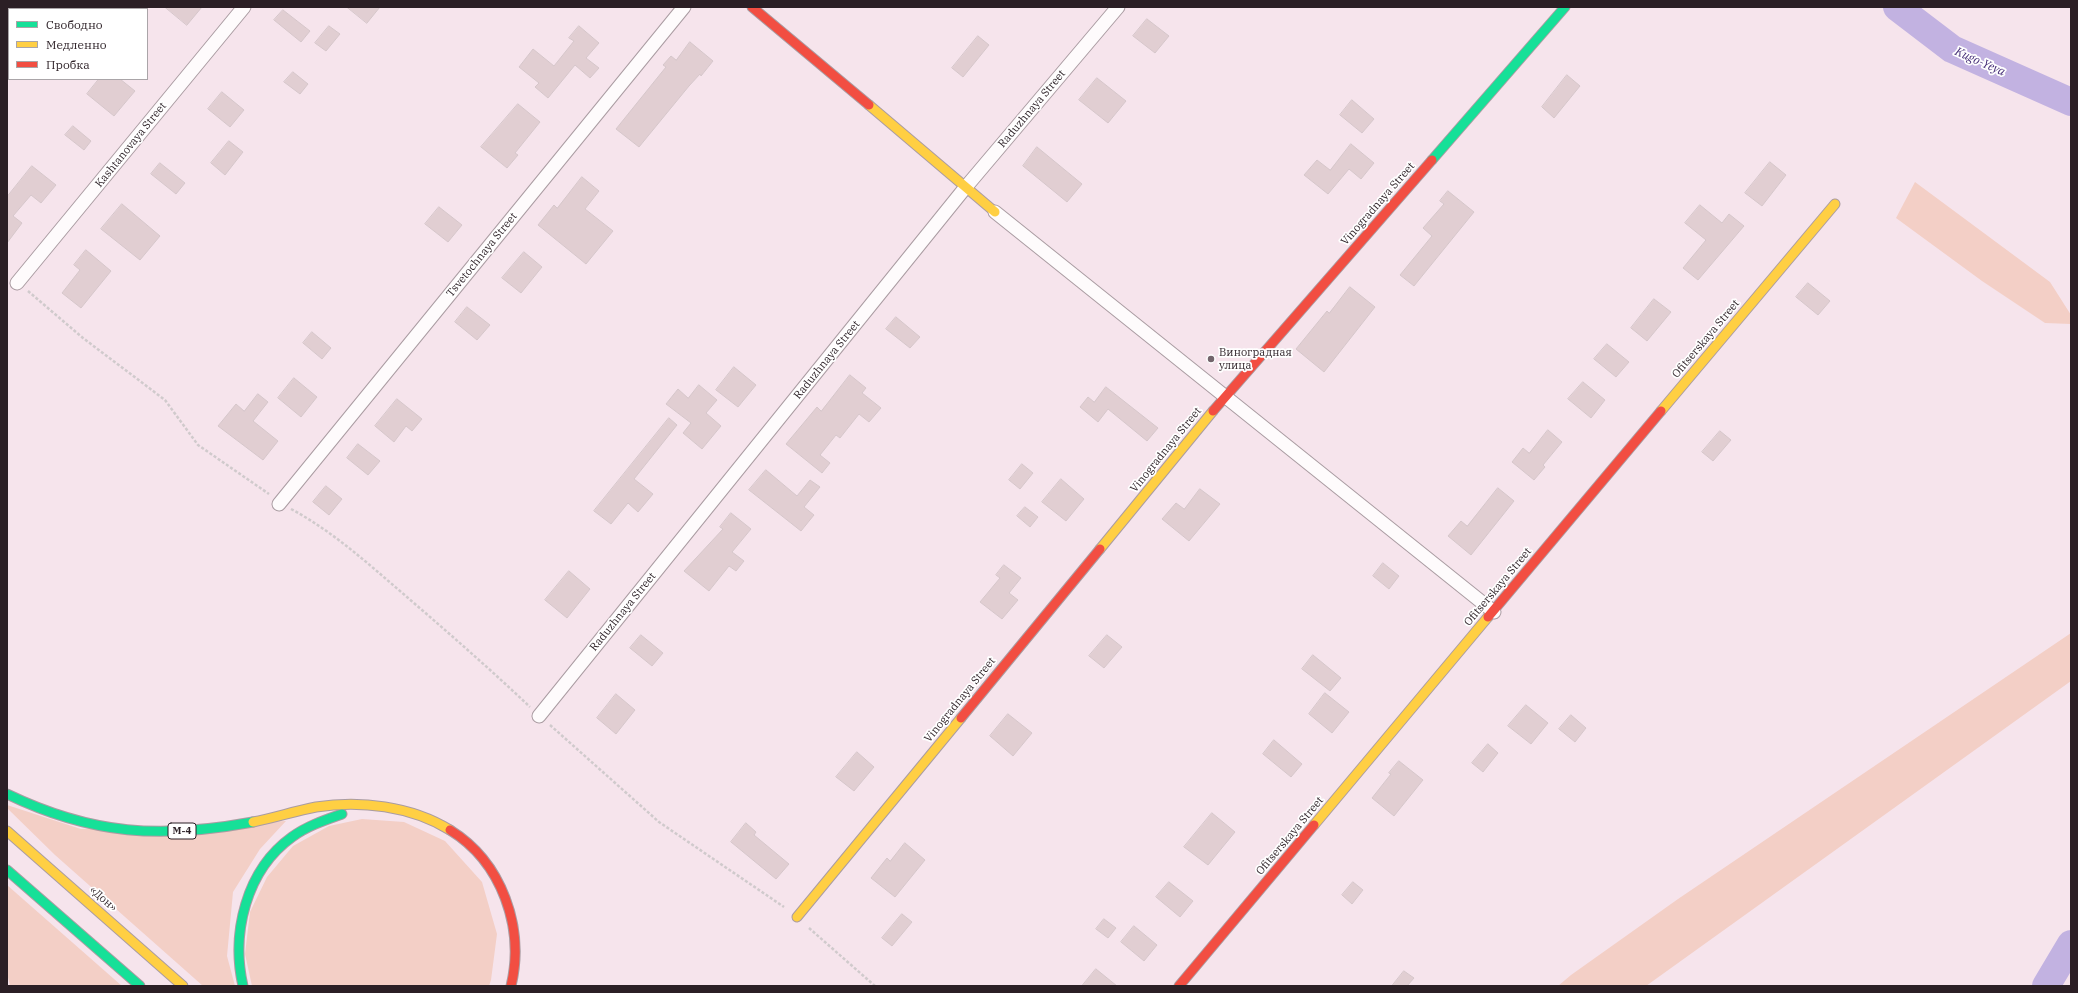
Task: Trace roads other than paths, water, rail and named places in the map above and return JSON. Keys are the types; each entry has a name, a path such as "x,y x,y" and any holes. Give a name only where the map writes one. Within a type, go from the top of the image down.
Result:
{"main road":[{"path":"752,7 995,212"},
{"name":"Vinogradnaya Street","path":"797,916 1225,397 1565,7"},
{"name":"Ofitserskaya Street","path":"1179,986 1835,204"},
{"name":"М-4","path":"7,794 30,806 71,820 110,828 160,832 208,829 327,806 362,806 402,809 427,817 449,829 469,844 485,862 499,882 509,906 515,932 516,954 511,986"},
{"name":"М-4","path":"243,986 238,959 238,933 245,904 255,881 271,856 291,837 310,826 362,806"},
{"name":"«Дон»","path":"7,831 183,986"},
{"path":"7,870 140,986"}],"street":[{"name":"Kashtanovaya Street","path":"17,282 244,7"},
{"name":"Tsvetochnaya Street","path":"279,504 684,7"},
{"name":"Raduzhnaya Street","path":"539,716 965,188 1118,7"},
{"path":"995,212 1494,612"}],"waterway":[{"name":"Kugo-Yeya","path":"1897,7 1952,49 2071,102"},
{"name":"Kugo-Yeya","path":"2046,986 2071,944"}],"place":[{"name":"Виноградная улица","path":"1211,359"}]}
